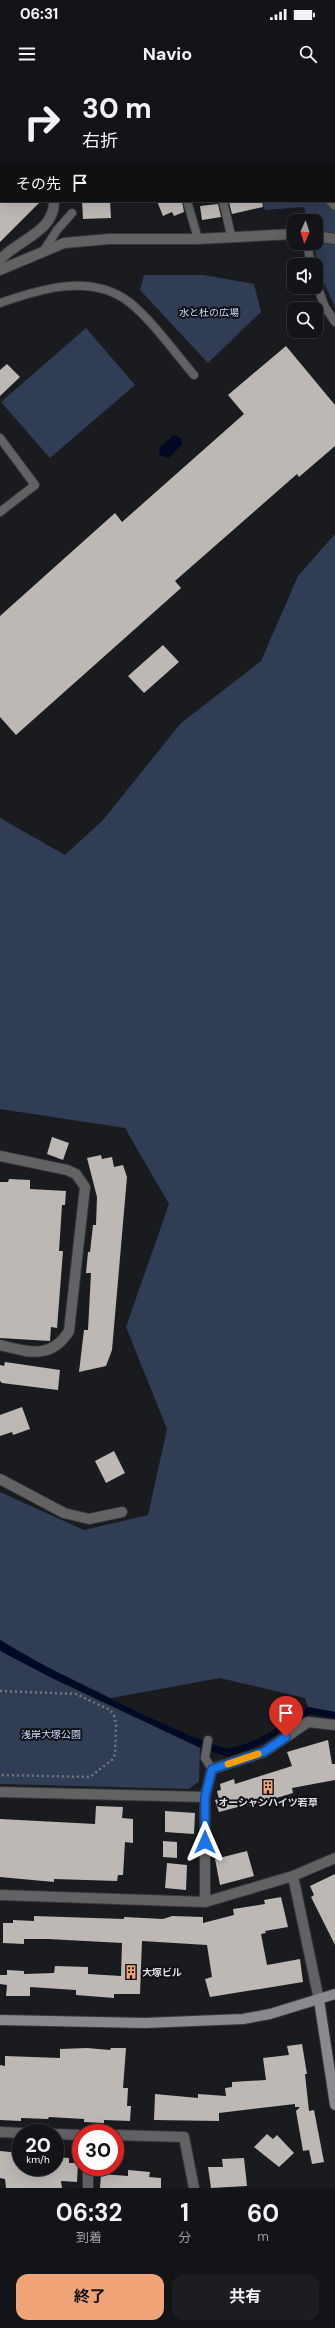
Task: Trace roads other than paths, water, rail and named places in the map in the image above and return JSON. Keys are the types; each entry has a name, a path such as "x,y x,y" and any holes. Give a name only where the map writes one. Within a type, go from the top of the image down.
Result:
{"street":[{"path":"0,260 44,225 54,207 54,202"},
{"path":"0,270 64,243 102,239 198,239 231,236 287,234"},
{"path":"323,237 335,239"},
{"path":"0,1156 67,1170 76,1174 85,1187 69,1331 63,1341 52,1349 40,1352 0,1345"},
{"path":"0,1479 64,1513 89,1520 122,1512"},
{"path":"205,1902 205,1797 212,1769 264,1752 308,1722 335,1725"},
{"path":"0,1792 205,1797"},
{"path":"0,1895 205,1902 293,1876 335,1858"},
{"path":"293,1876 319,2000 335,2101"},
{"path":"0,2020 145,2024 243,2019 319,2000 335,1994"},
{"path":"0,2132 12,2132"},
{"path":"124,2136 184,2137 194,2188"},
{"path":"88,2176 88,2188"}],"lane":[{"path":"187,202 198,239"},
{"path":"222,202 231,236"},
{"path":"43,252 57,230 72,213"},
{"path":"0,303 45,288 62,286 86,286 106,291 129,302 194,375"},
{"path":"320,294 325,307 335,322"},
{"path":"0,438 35,485 0,512"},
{"path":"208,1740 204,1752 204,1758 212,1769"}],"place":[{"name":"オーシャンハイツ若草","path":"268,1787"},
{"name":"大塚ビル","path":"131,1972"}],"park label":[{"name":"水と杜の広場","path":"209,312"},
{"name":"浅岸大塚公園","path":"51,1734"}]}
